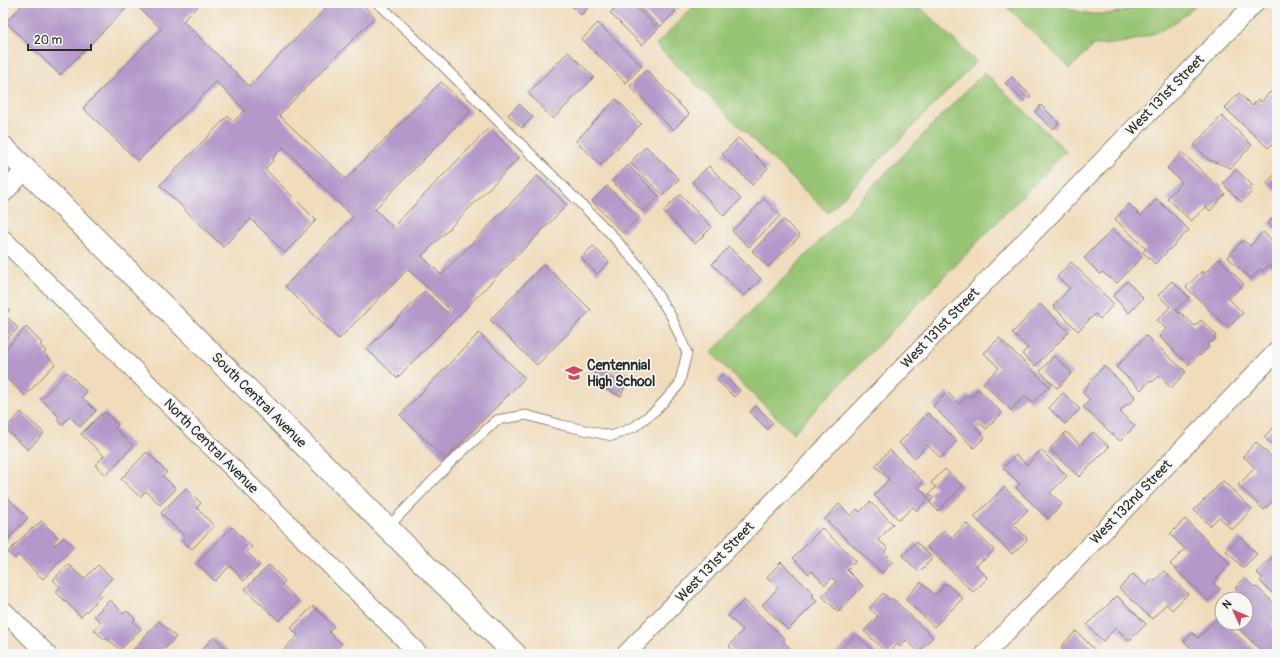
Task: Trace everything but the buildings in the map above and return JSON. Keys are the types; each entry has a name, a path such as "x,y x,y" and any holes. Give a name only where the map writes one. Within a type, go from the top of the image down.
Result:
{"main road":[{"name":"South Central Avenue","path":"3,147 515,654"}],"street":[{"name":"West 131st Street","path":"626,654 1255,3"},
{"path":"3,194 26,169"},
{"name":"North Central Avenue","path":"3,239 419,654"},
{"name":"West 132nd Street","path":"985,654 1277,351"},
{"path":"3,610 47,654"}],"lane":[{"path":"378,3 423,46 615,239 640,267 671,316 687,353 679,385 656,410 634,427 612,436 526,415 497,420 450,463 388,528"}],"green space":[{"path":"697,3 916,3 976,62 828,213 656,45"},
{"path":"1003,3 1054,3 1076,11 1091,14 1110,14 1147,3 1198,3 1172,24 1150,35 1114,44 1090,45 1092,47 1070,68"},
{"path":"984,72 1066,151 793,433 711,353"}],"place":[{"name":"Centennial High School","path":"574,373"}]}
